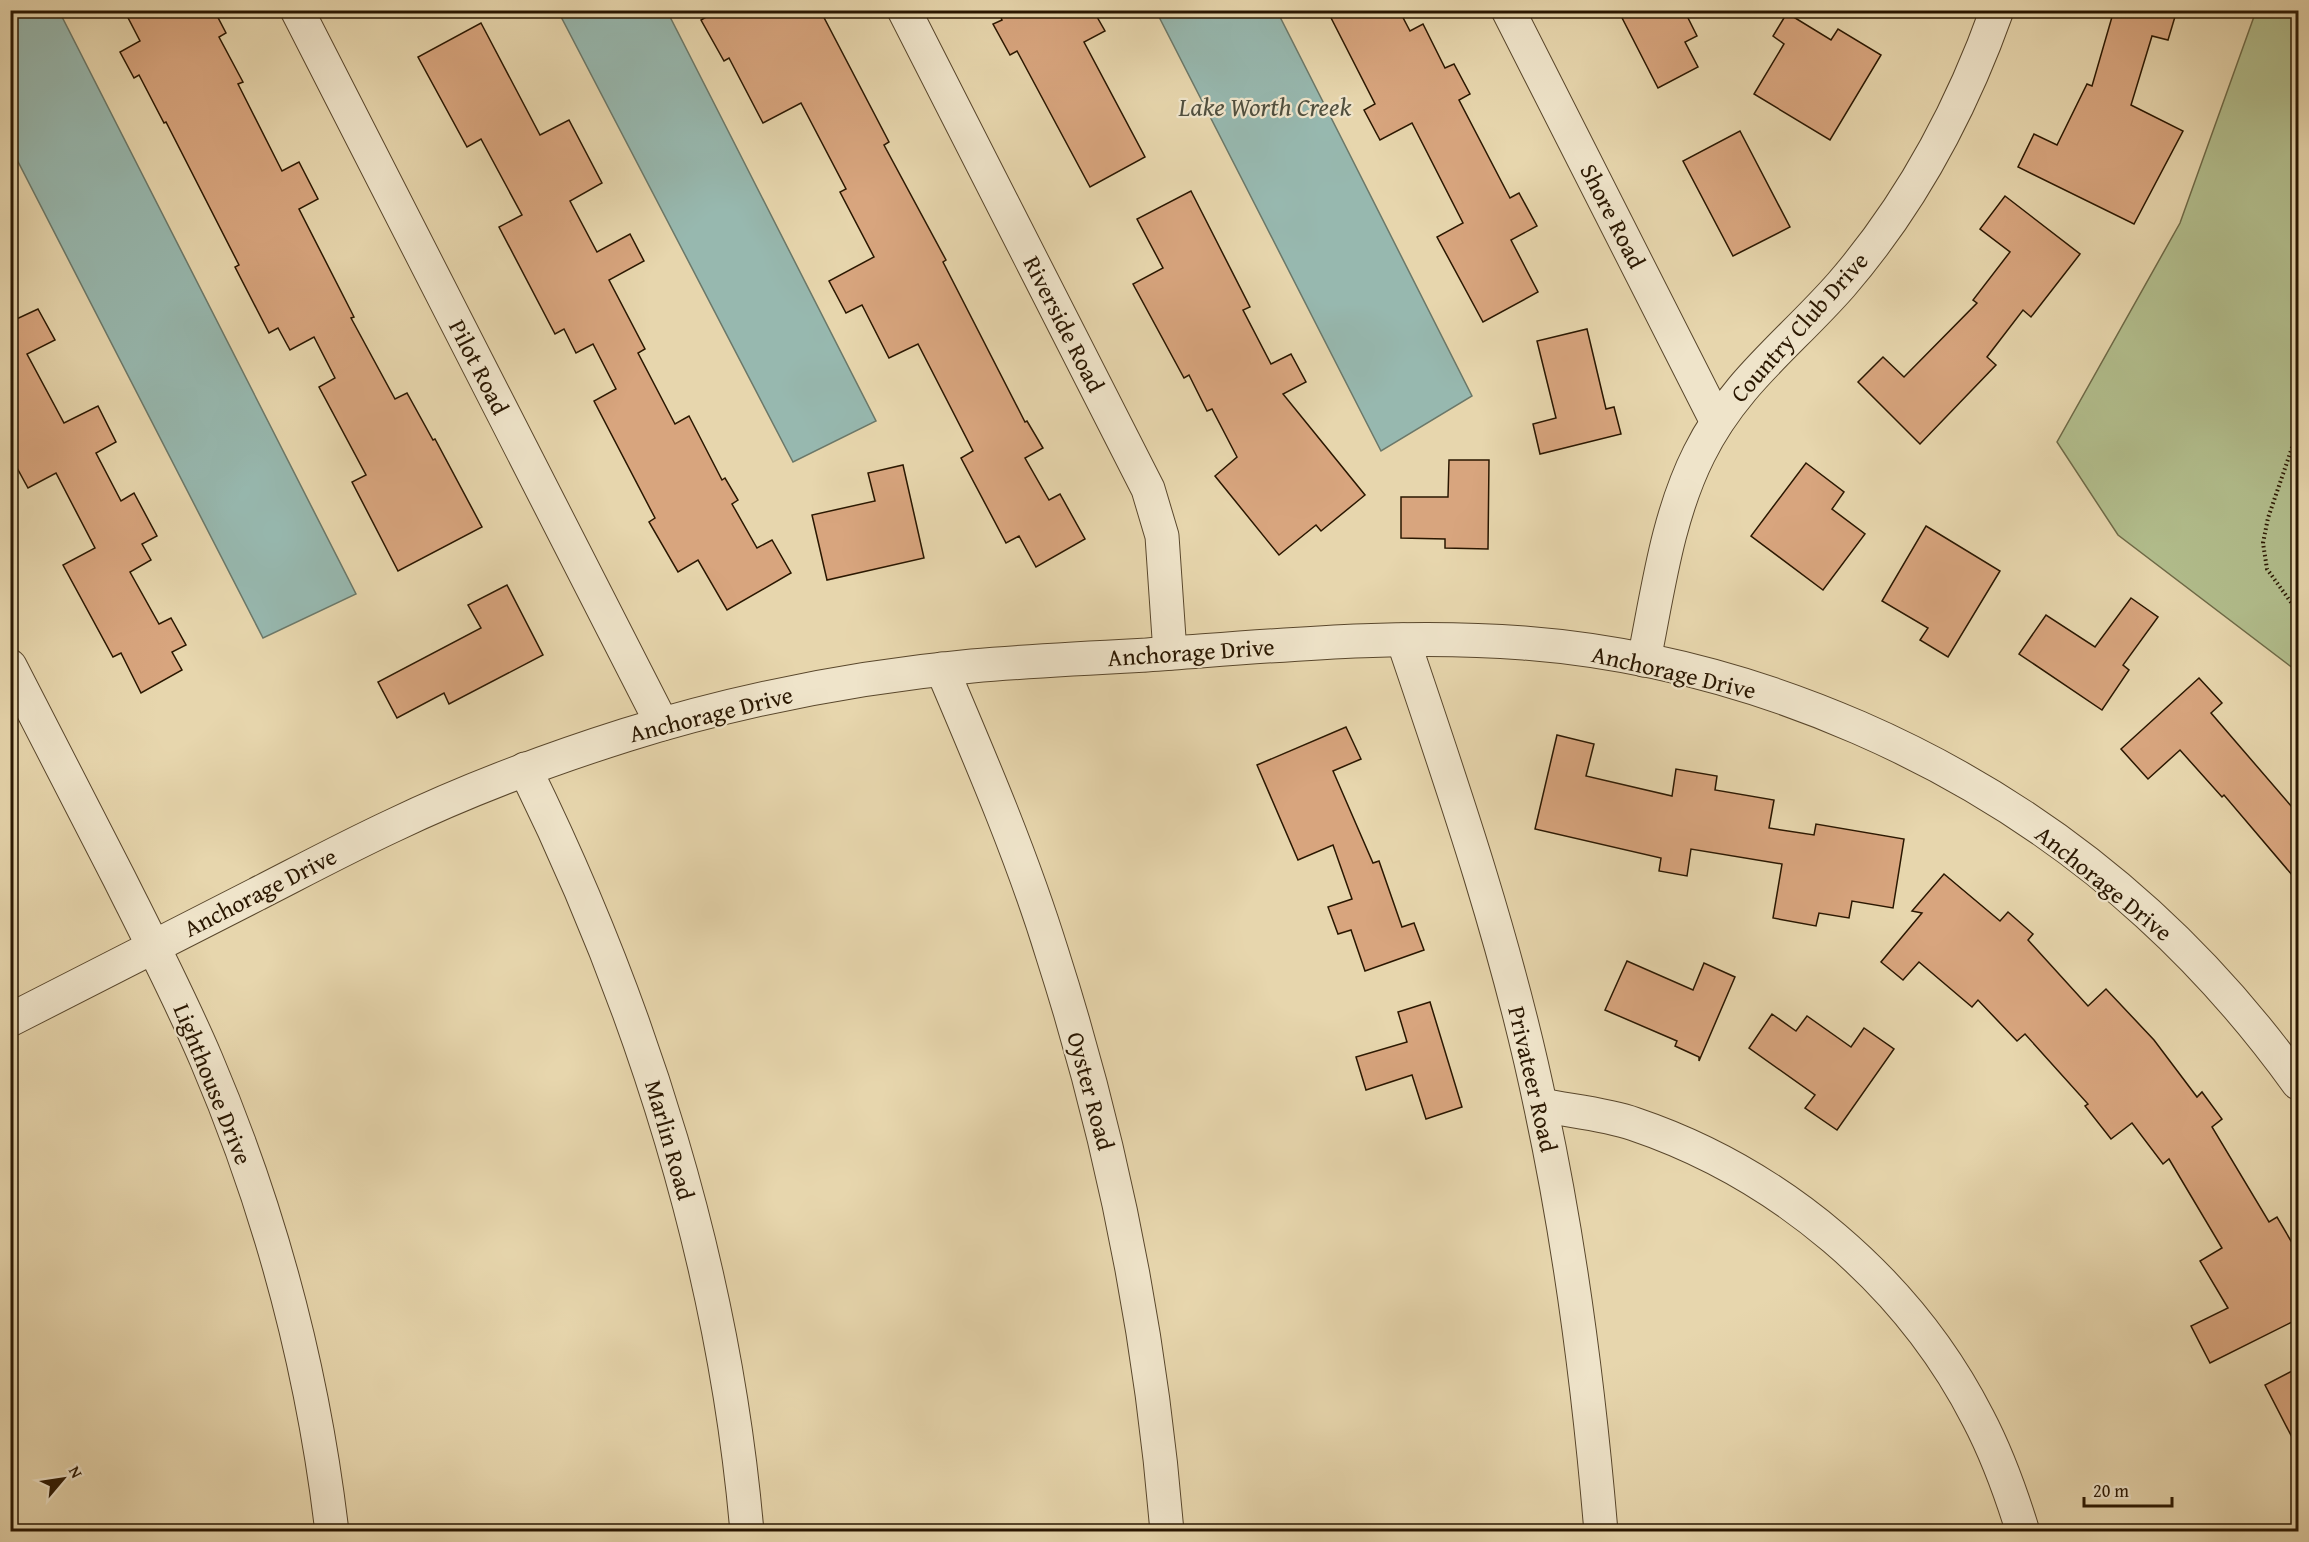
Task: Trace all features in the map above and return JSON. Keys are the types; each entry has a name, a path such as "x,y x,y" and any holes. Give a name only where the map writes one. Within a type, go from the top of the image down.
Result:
{"street":[{"name":"Pilot Road","path":"297,10 662,724"},
{"name":"Riverside Road","path":"904,10 1148,489 1162,536 1170,653"},
{"name":"Shore Road","path":"1508,10 1717,422"},
{"name":"Country Club Drive","path":"1644,660 1679,502 1698,455 1717,422 1748,380 1840,285 1897,213 1921,176 1960,104 1997,10"},
{"name":"Anchorage Drive","path":"10,1020 395,824 525,769 662,724 770,697 942,669 1403,639 1442,639 1528,643 1644,660 1728,680 1869,732 1927,760 2011,809 2081,858 2147,913 2208,973 2265,1037 2298,1083"},
{"name":"Privateer Road","path":"1403,639 1454,789 1496,927 1541,1105 1576,1298 1601,1532"},
{"name":"Lighthouse Drive","path":"10,666 153,946 206,1059 246,1162 279,1267 306,1373 326,1482 332,1532"},
{"name":"Oyster Road","path":"942,669 1004,817 1052,952 1090,1081 1121,1211 1145,1342 1167,1532"},
{"name":"Marlin Road","path":"525,769 599,932 642,1046 678,1163 708,1282 731,1402 747,1532"},
{"path":"1541,1105 1632,1122 1677,1140 1743,1173 1804,1214 1842,1245 1894,1297 1939,1354 1977,1417 2008,1484 2023,1532"}],"path":[{"path":"2298,430 2268,518 2263,543 2267,569 2298,612"}],"green space":[{"path":"2256,11 2298,11 2298,672 2118,535 2057,442 2180,223"}],"water":[{"path":"11,10 59,11 356,594 263,638 11,148"},
{"path":"558,11 667,11 876,421 793,462"},
{"name":"Lake Worth Creek","path":"1156,11 1277,11 1472,396 1381,451"}],"building":[{"path":"124,10 214,10 226,33 219,37 243,82 238,84 282,171 299,162 318,199 299,209 354,317 351,318 395,399 407,393 433,440 435,439 482,527 398,571 352,482 366,475 319,387 335,378 314,337 290,350 278,328 269,333 235,267 239,265 166,122 164,123 139,75 134,78 120,52 140,41"},
{"path":"718,10 820,10 889,142 884,145 946,260 943,262 1025,422 1027,421 1043,448 1025,458 1049,500 1060,494 1085,539 1036,567 1019,536 1006,543 961,458 973,451 918,344 889,358 862,305 846,313 829,281 874,257 840,192 846,189 801,103 763,123 729,58 724,61 701,20"},
{"path":"998,10 1093,10 1105,31 1084,42 1145,157 1090,187 1017,51 1010,55 993,24 1002,20"},
{"path":"1327,10 1399,10 1410,31 1423,24 1445,68 1454,64 1470,94 1459,100 1510,198 1519,193 1537,226 1511,240 1538,292 1483,322 1437,237 1463,223 1412,123 1380,140 1364,110 1375,104"},
{"path":"1618,10 1684,10 1697,36 1685,42 1698,67 1658,88"},
{"path":"2114,10 2177,10 2168,40 2152,36 2131,105 2183,131 2134,224 2018,167 2034,134 2057,145 2087,84 2092,86"},
{"path":"1787,13 1831,40 1838,29 1881,55 1830,140 1754,94 1784,44 1773,36"},
{"path":"481,23 540,135 569,120 602,183 570,201 597,252 630,234 644,261 609,280 645,349 638,353 675,424 689,416 722,480 725,478 738,500 732,504 757,548 772,540 791,573 727,610 698,560 678,572 649,522 655,518 594,401 616,389 593,344 576,353 564,329 555,334 499,227 522,215 481,139 467,147 418,57"},
{"path":"1740,131 1790,227 1733,256 1683,161"},
{"path":"1191,191 1250,307 1243,310 1271,364 1291,354 1306,382 1283,394 1365,495 1321,531 1316,525 1279,555 1215,476 1237,457 1212,409 1207,411 1189,375 1184,378 1133,284 1163,268 1137,219"},
{"path":"2005,196 2080,254 2031,317 2023,310 1987,357 1996,365 1920,444 1858,382 1883,357 1904,377 1977,303 1973,300 2010,252 1980,229"},
{"path":"38,309 55,340 27,354 64,423 98,406 116,442 96,453 121,501 134,493 157,536 142,544 151,560 130,572 159,624 171,618 186,645 172,652 182,670 141,693 121,653 113,657 63,565 95,548 56,473 28,488 10,455 10,322"},
{"path":"1587,329 1606,409 1614,407 1621,434 1540,454 1533,424 1556,418 1537,341"},
{"path":"1449,460 1489,460 1488,549 1445,548 1445,539 1401,538 1401,497 1448,497"},
{"path":"1806,463 1844,492 1832,509 1865,534 1823,590 1751,536"},
{"path":"903,465 924,558 827,580 812,515 875,501 868,473"},
{"path":"1926,526 2000,571 1948,657 1920,640 1928,628 1882,601"},
{"path":"507,585 543,655 449,704 444,693 397,718 378,682 481,628 468,605"},
{"path":"2131,598 2158,617 2123,665 2129,670 2102,710 2019,654 2046,615 2095,647"},
{"path":"2199,678 2222,703 2211,713 2298,814 2298,882 2224,795 2222,797 2180,750 2148,779 2121,749"},
{"path":"1346,727 1361,759 1333,771 1373,863 1379,861 1402,927 1414,923 1424,950 1365,971 1351,930 1338,934 1328,907 1352,899 1333,845 1298,860 1257,765"},
{"path":"1557,735 1594,744 1586,776 1672,796 1676,769 1717,776 1715,790 1774,800 1769,828 1814,835 1816,824 1904,839 1893,908 1852,901 1849,918 1819,913 1816,926 1773,918 1782,864 1691,849 1687,876 1659,871 1661,858 1535,829"},
{"path":"1944,874 2000,921 2008,912 2033,934 2028,940 2088,1006 2106,989 2154,1040 2197,1097 2202,1092 2222,1119 2212,1127 2269,1222 2277,1217 2298,1253 2298,1319 2210,1363 2191,1326 2228,1308 2200,1261 2222,1248 2169,1159 2163,1164 2132,1123 2111,1139 2085,1106 2088,1104 2025,1034 2017,1041 1978,1000 1972,1007 1919,962 1903,980 1881,962 1922,913 1912,911"},
{"path":"1627,961 1693,990 1704,963 1735,977 1699,1061 1699,1057 1675,1046 1677,1041 1605,1010"},
{"path":"1430,1002 1462,1107 1426,1119 1412,1075 1366,1090 1356,1057 1407,1042 1398,1012"},
{"path":"1772,1014 1796,1031 1807,1016 1851,1047 1864,1028 1894,1049 1837,1130 1805,1108 1815,1095 1749,1048"},
{"path":"2298,1368 2298,1449 2265,1385"}]}
